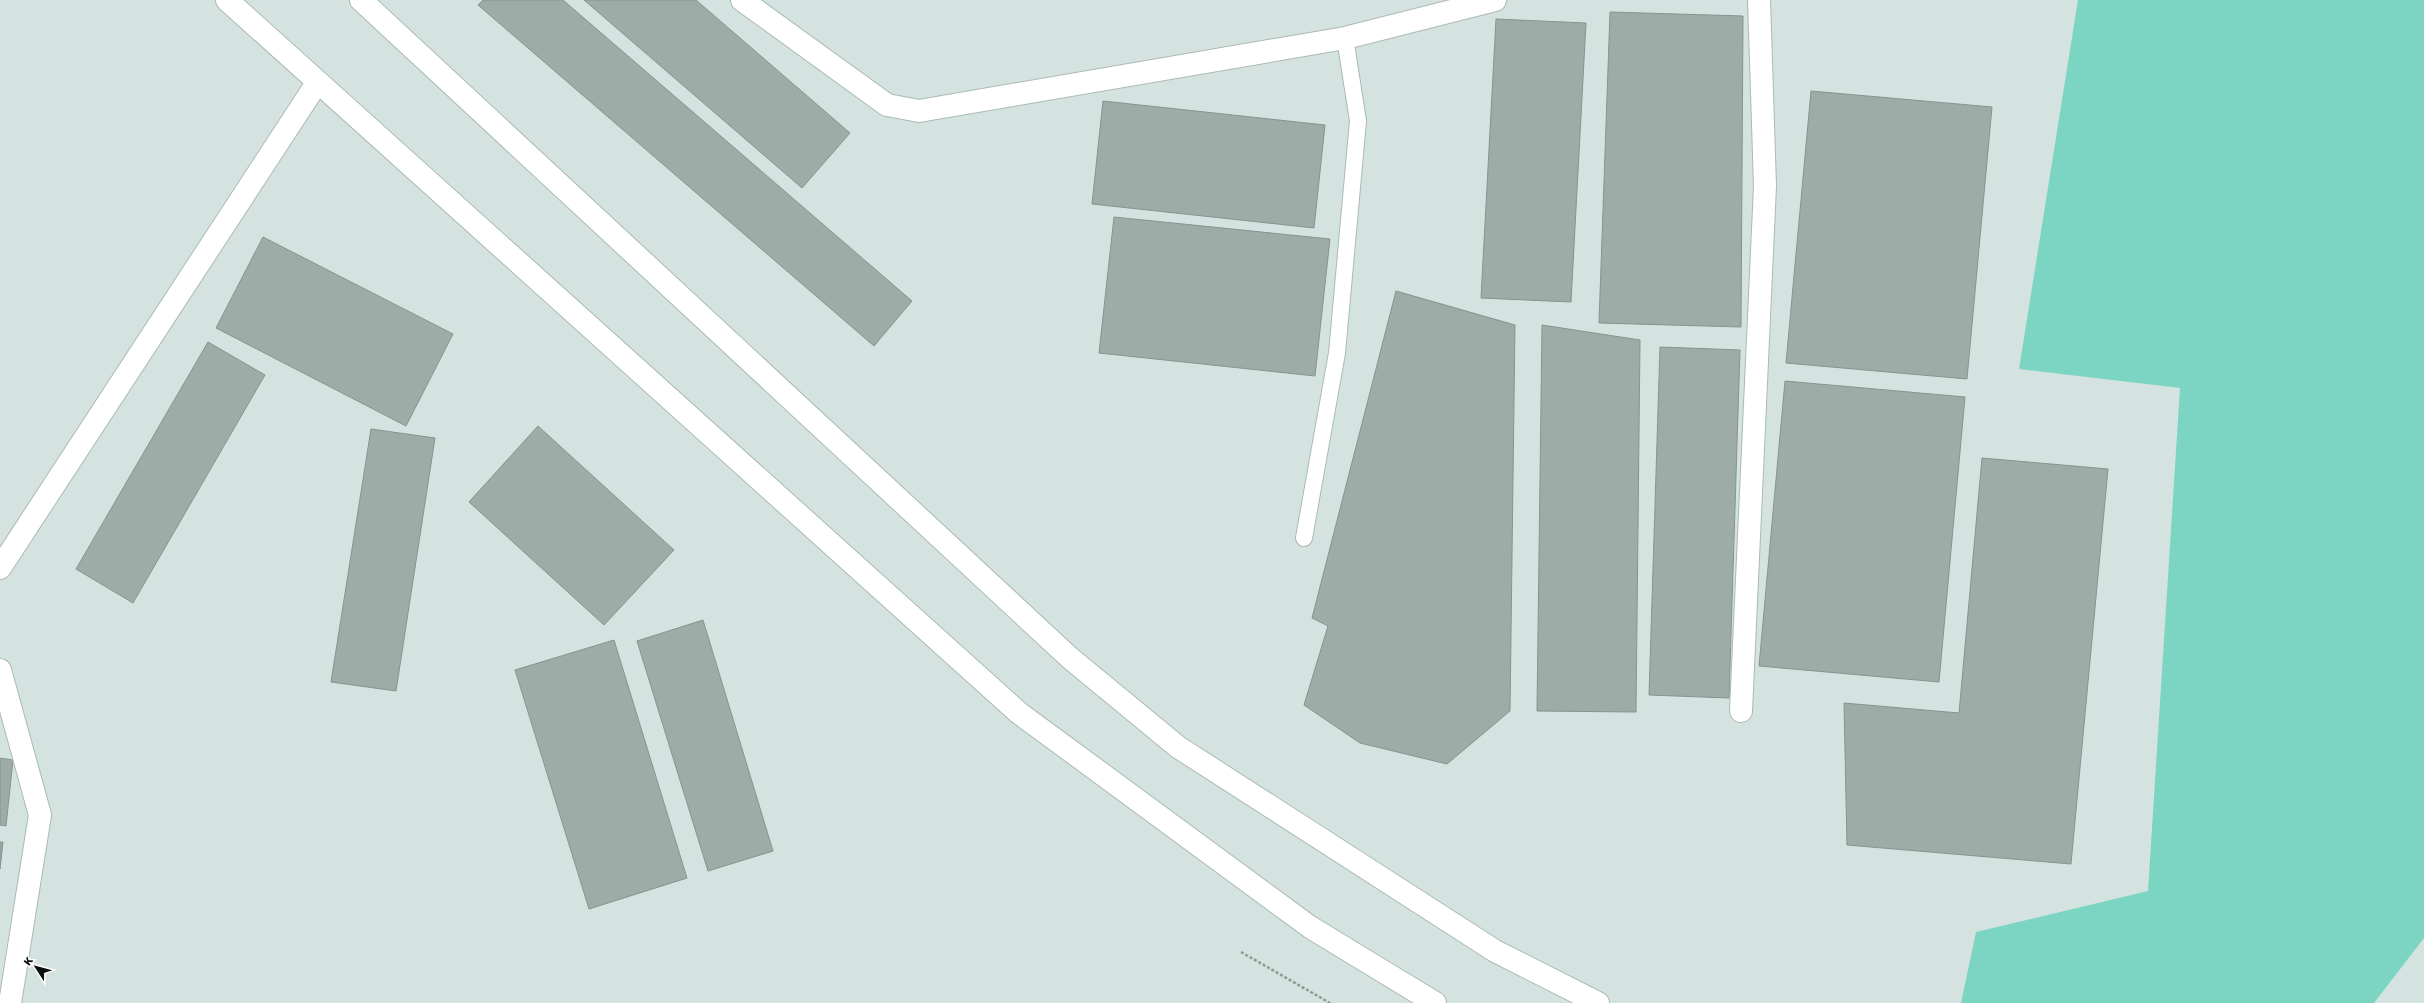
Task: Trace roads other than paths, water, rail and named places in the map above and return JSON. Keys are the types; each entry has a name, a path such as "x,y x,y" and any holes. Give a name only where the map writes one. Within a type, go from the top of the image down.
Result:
{"main road":[{"path":"227,0 317,83 1019,713 1310,927 1435,1003"},
{"path":"742,0 887,105 919,111 1345,38 1495,0"},
{"path":"1741,711 1765,186 1759,0"},
{"path":"364,1 1070,658 1178,747 1495,951 1598,1003"},
{"path":"0,568 317,83"},
{"path":"0,670 40,815 10,1003"}],"lane":[{"path":"1304,538 1338,353 1358,121 1345,38"}]}
